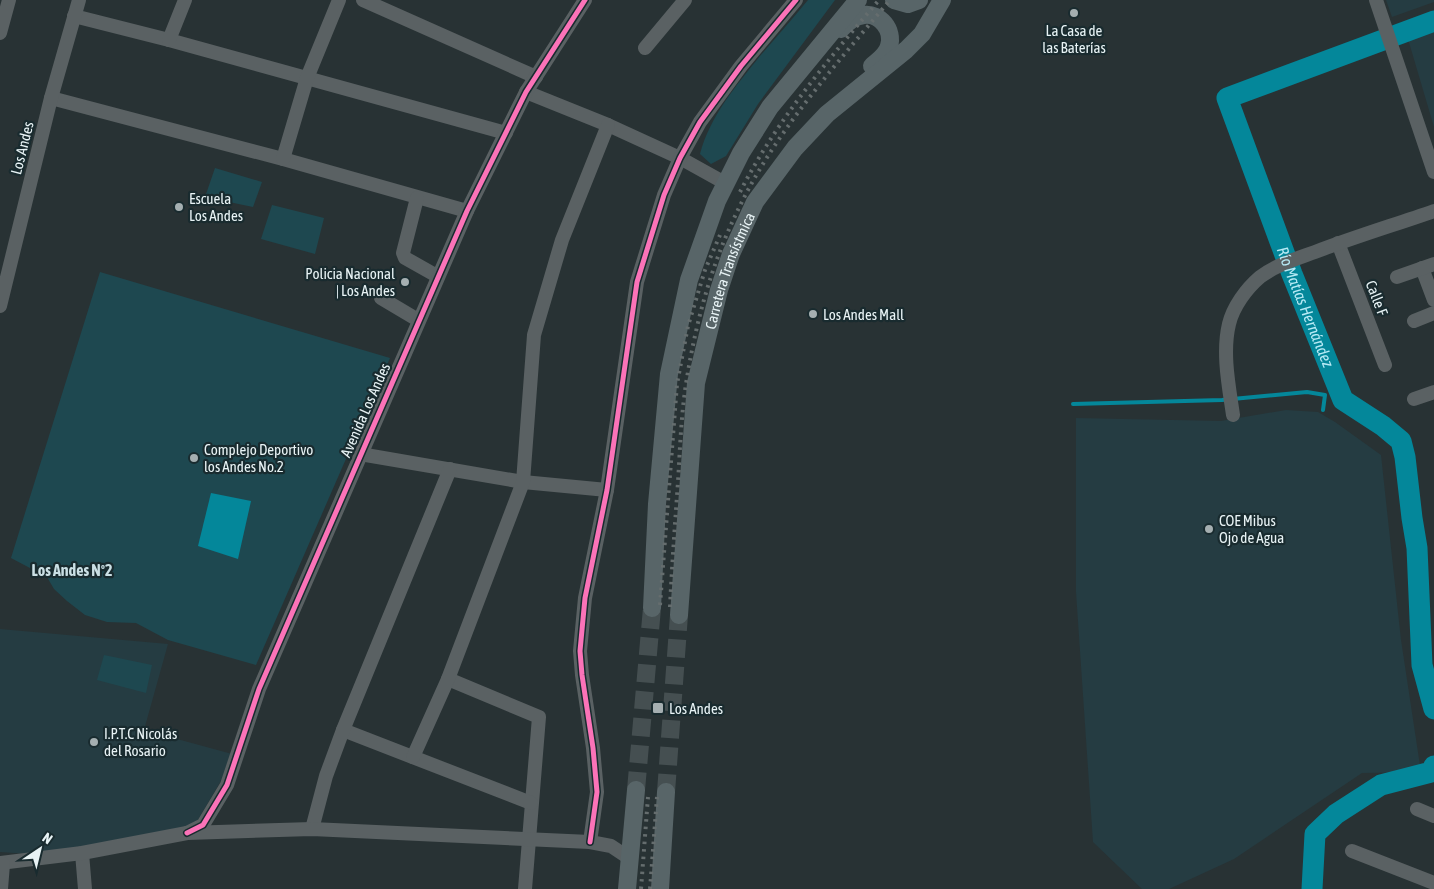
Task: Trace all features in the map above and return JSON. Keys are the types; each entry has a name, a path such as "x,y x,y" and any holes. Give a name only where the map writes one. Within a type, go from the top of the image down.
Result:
{"main road":[{"name":"Carretera Transístmica","path":"652,608 657,504 669,374 689,280 717,201 742,153 770,107 858,0"},
{"path":"894,0 908,4 920,0"},
{"name":"Carretera Transístmica","path":"679,616 696,383 719,290 731,254 755,202 795,148 827,114 906,50 922,34 942,0"},
{"path":"770,107 852,19 870,15 875,16 885,24 890,37 890,45 885,54 815,113 798,135 773,177"},
{"path":"627,889 636,790"},
{"path":"660,889 666,792"}],"street":[{"path":"0,33 9,0"},
{"name":"Los Andes","path":"0,306 51,98 79,0"},
{"path":"169,40 185,0"},
{"path":"283,159 307,78 339,0"},
{"path":"363,0 536,77"},
{"name":"Avenida Los Andes","path":"187,833 203,825 227,785 258,689 467,211 526,92 585,0"},
{"path":"645,48 685,0"},
{"path":"590,842 597,792 580,651 589,576 607,490 636,282 664,195 680,158 700,122 723,90 796,0"},
{"path":"1376,0 1434,172"},
{"path":"74,16 169,40 506,133"},
{"path":"526,92 608,125 680,158 725,183"},
{"path":"51,98 283,159 467,211"},
{"path":"413,757 448,679 523,482 534,338 562,240 608,125"},
{"path":"416,198 403,253 406,258 437,276"},
{"path":"1232,413 1226,342 1229,324 1244,294 1259,278 1274,268 1298,258 1434,212"},
{"name":"Calle F","path":"1338,243 1385,365"},
{"path":"1397,277 1428,266 1434,300"},
{"path":"381,298 418,320"},
{"path":"1414,321 1434,313"},
{"path":"1414,399 1434,392"},
{"path":"360,454 523,482 607,490"},
{"path":"312,829 326,776 343,730 450,469"},
{"path":"448,679 539,717 525,889"},
{"path":"343,730 532,803"},
{"path":"1417,809 1434,816"},
{"path":"2,889 1,864 82,853 187,833 312,829 590,842 611,846 629,858"},
{"path":"1352,851 1434,883"},
{"path":"82,853 85,889"}],"shaded area":[{"path":"808,0 835,0 758,104 726,156 711,164 700,154 704,140 717,114 751,67"},
{"path":"1386,0 1434,0 1434,2 1392,17"},
{"path":"1434,29 1434,127 1408,39"},
{"path":"215,168 262,182 253,207 205,197"},
{"path":"272,205 324,218 315,254 261,239"},
{"name":"Complejo Deportivo los Andes No.2","path":"100,272 390,358 256,665 168,640 136,623 107,622 85,615 54,589 47,577 11,558"},
{"path":"1286,410 1318,412 1381,455 1401,640 1421,772 1362,773 1234,859 1169,889 1142,889 1093,842 1076,592 1076,418 1221,421"},
{"name":"I.P.T.C Nicolás del Rosario","path":"0,629 168,644 144,730 232,754 222,779 198,820 173,837 29,854 0,852"},
{"path":"104,655 152,665 146,693 97,680"}],"water":[{"path":"211,493 251,501 238,559 198,546"}],"waterway":[{"name":"Río Matías Hernández","path":"1434,21 1227,98 1292,274 1343,400 1383,426 1401,441 1405,457 1417,548 1422,665 1434,709"},
{"path":"1073,404 1222,400 1307,392 1325,395 1323,410"},
{"name":"Río Matías Hernández","path":"1312,889 1315,834 1336,814 1381,785 1431,772 1434,766"}],"tunnel":[{"path":"636,790 652,608"},
{"path":"666,792 679,615"}],"railway":[{"path":"740,192 786,116 822,68 879,0"},
{"path":"670,607 684,396 699,319 718,255 751,185 786,129 826,76 890,0"},
{"path":"660,605 677,384 688,326 705,270 720,235"},
{"path":"641,889 648,797"},
{"path":"650,889 657,797"}],"cycle path":[{"path":"187,833 203,825 227,785 259,689 467,211 526,92 585,0"},
{"path":"590,842 597,792 580,651 585,598 607,490 637,282 664,195 680,158 700,122 741,66 796,0"}],"place":[{"name":"La Casa de las Baterías","path":"1074,13"},
{"name":"Escuela Los Andes","path":"179,207"},
{"name":"Policia Nacional | Los Andes","path":"405,282"},
{"name":"Los Andes Mall","path":"813,314"},
{"name":"Complejo Deportivo los Andes No.2","path":"194,458"},
{"name":"COE Mibus Ojo de Agua","path":"1209,529"},
{"name":"Los Andes","path":"658,708"},
{"name":"I.P.T.C Nicolás del Rosario","path":"94,742"}],"district":[{"name":"Los Andes Nº2","path":"72,570"}]}
